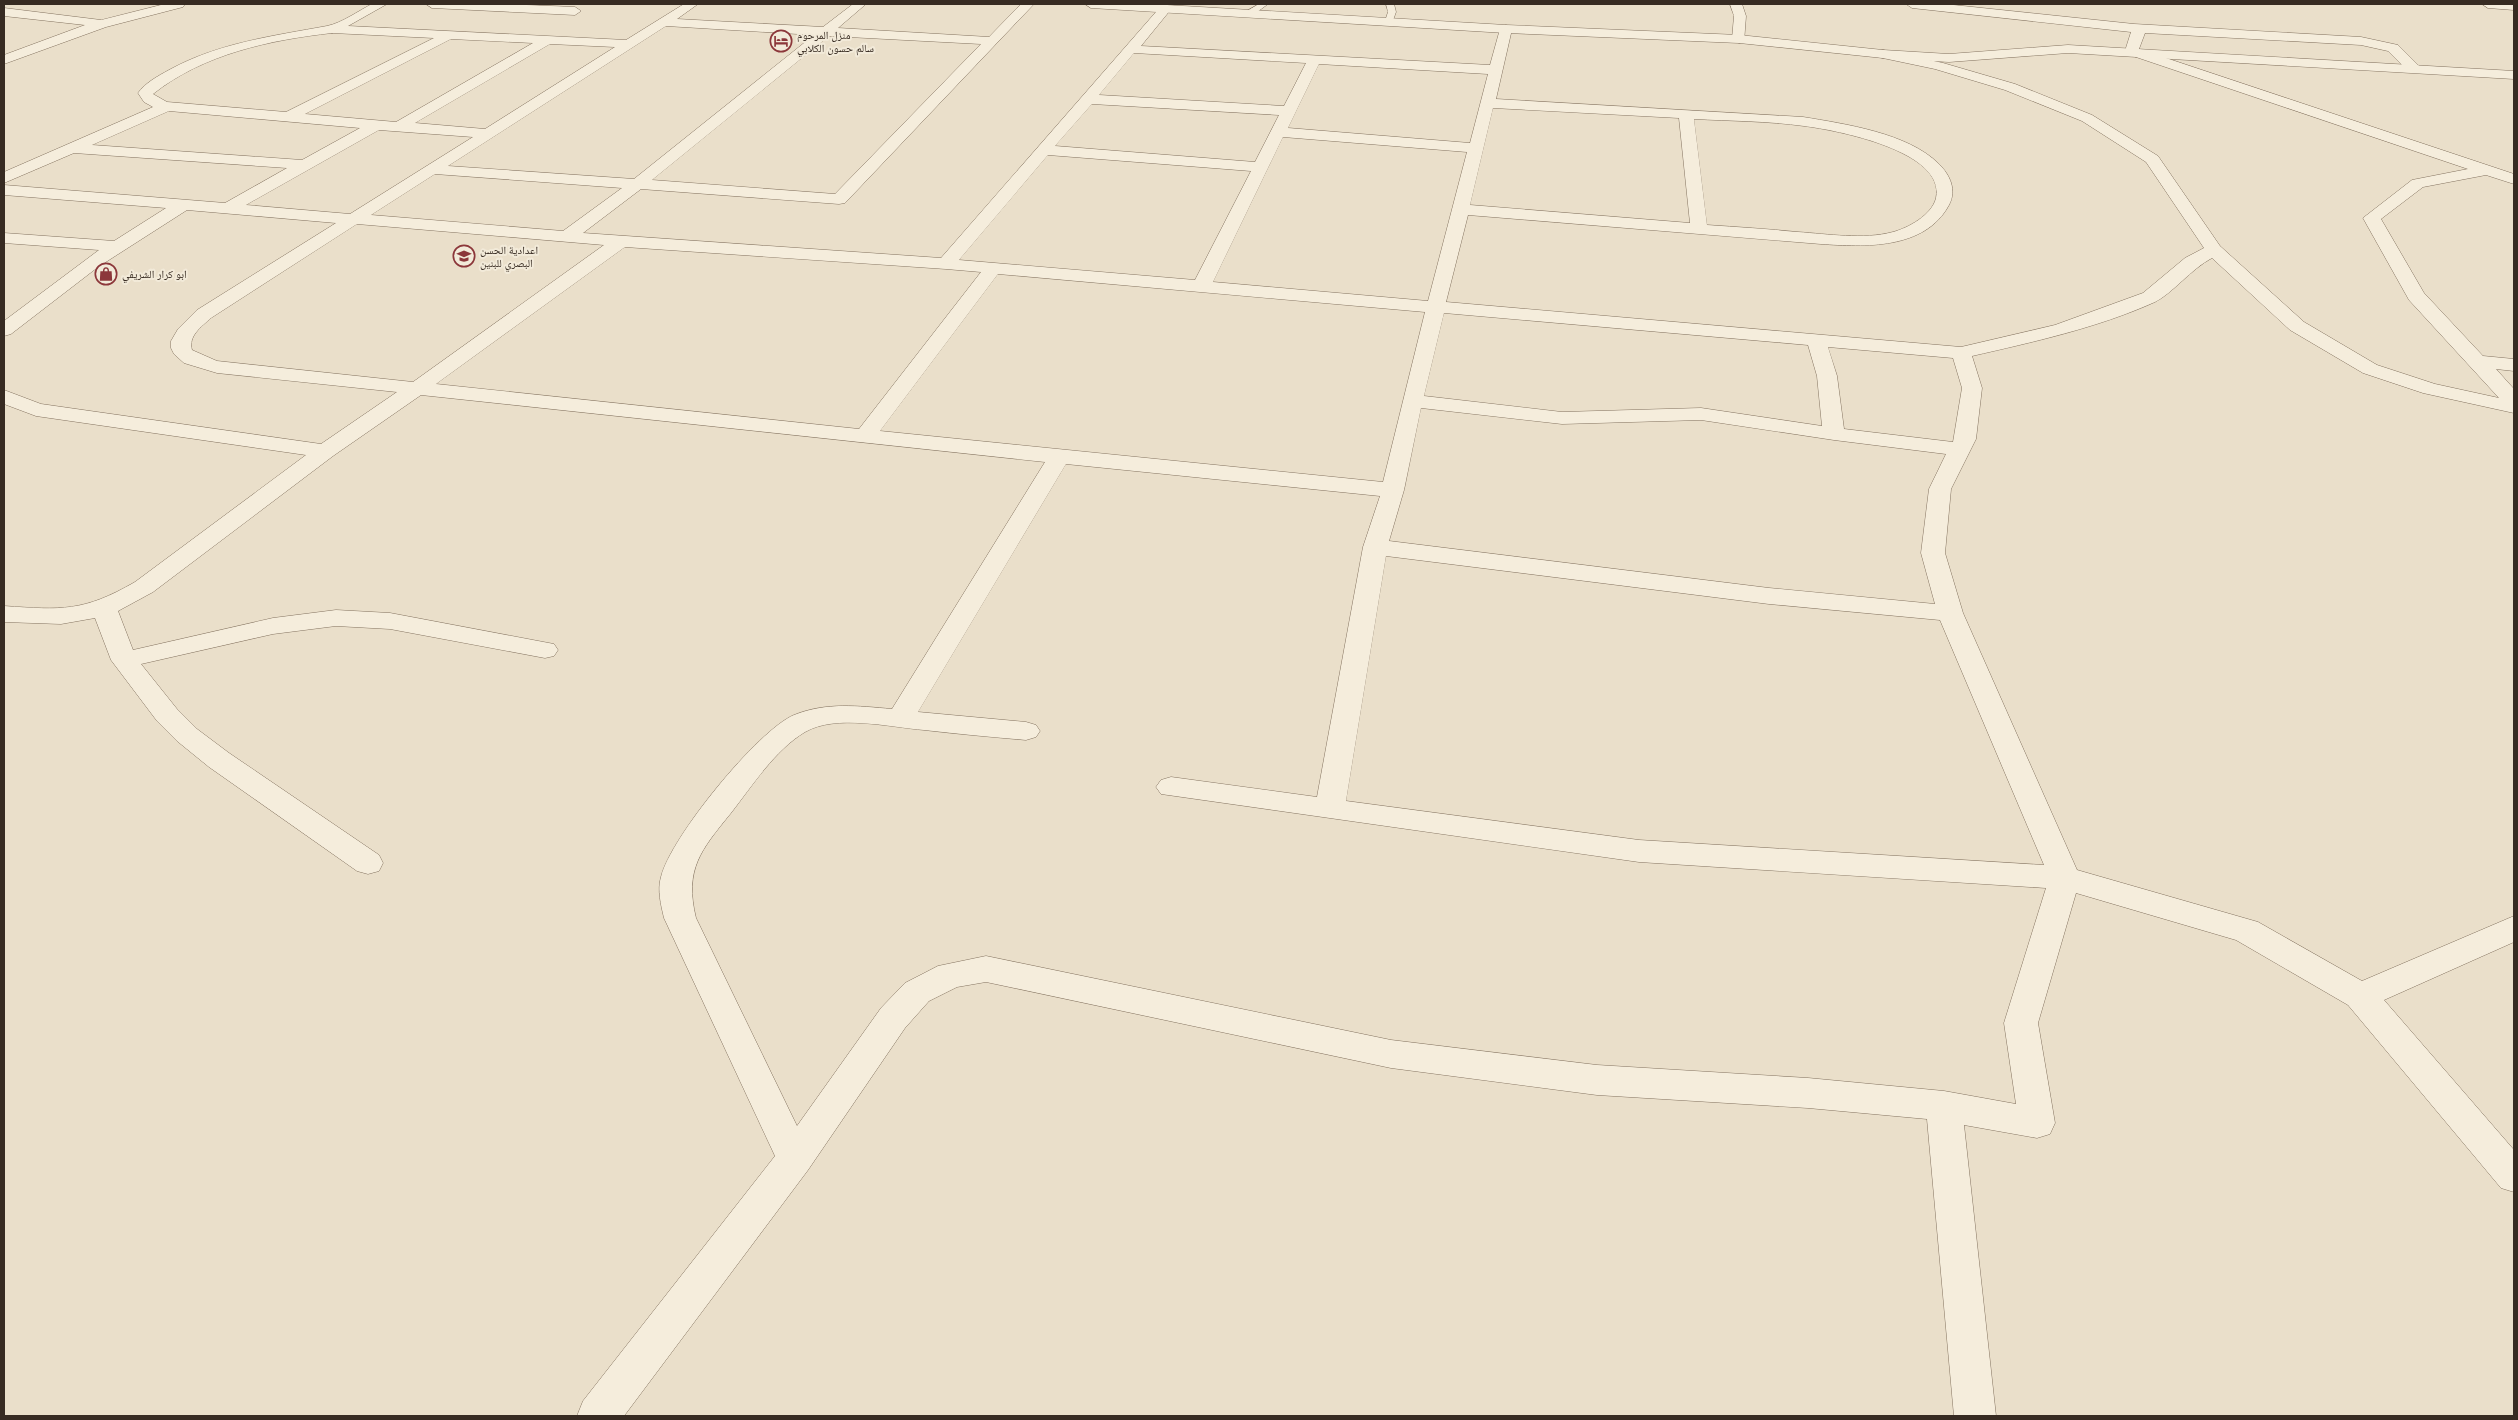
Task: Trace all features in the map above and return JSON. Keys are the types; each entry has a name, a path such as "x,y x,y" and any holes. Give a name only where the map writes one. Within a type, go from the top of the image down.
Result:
{"street":[{"path":"4,60 101,24 179,4"},
{"path":"332,29 381,4"},
{"path":"432,4 575,11"},
{"path":"522,39 590,4"},
{"path":"692,4 485,133 204,314 186,329 181,338 180,346 183,353 191,359 210,365 416,389 1059,457 1393,490"},
{"path":"567,236 635,186 860,4"},
{"path":"429,170 839,199 1028,4"},
{"path":"1091,4 1506,28 1739,39 1883,54 1949,58 2068,49 2132,51 2514,75"},
{"path":"1736,4 1740,16 1739,39"},
{"path":"1912,4 2134,28 2361,41 2394,48 2414,69"},
{"path":"2488,4 2514,6"},
{"path":"946,264 1166,8"},
{"path":"4,12 101,24"},
{"path":"661,22 992,41"},
{"path":"1330,809 1375,547 1393,490 1412,401 1506,28"},
{"path":"2132,51 2139,32 2134,28"},
{"path":"485,133 376,126 167,106 155,104 148,99 146,92 162,78 180,70 276,37 332,29 626,44"},
{"path":"288,117 447,36"},
{"path":"398,127 548,40"},
{"path":"1131,49 1496,70"},
{"path":"2132,51 2514,178"},
{"path":"1883,54 1938,66 2010,87 2088,118 2152,158 2214,250 2297,326 2370,369 2430,389 2514,407"},
{"path":"1201,287 1314,60"},
{"path":"1088,99 1288,111"},
{"path":"1460,209 1699,229 1863,240 1900,236 1931,220 1944,201 1945,184 1919,156 1886,140 1846,128 1803,121 1487,103"},
{"path":"4,178 167,106"},
{"path":"1686,115 1699,229"},
{"path":"227,209 376,126"},
{"path":"1278,132 1476,148"},
{"path":"73,148 306,165"},
{"path":"1044,150 1260,167"},
{"path":"2514,164 2418,183 2372,218 2416,296 2514,401"},
{"path":"4,200 13,191 621,241 946,264 1961,353 2061,329 2150,297 2191,262 2214,250"},
{"path":"4,330 61,284 115,246 184,205"},
{"path":"4,238 115,246"},
{"path":"4,614 51,618 75,617 104,609 144,587 325,451 416,389 621,241"},
{"path":"865,436 993,268"},
{"path":"1816,340 1827,376 1834,434"},
{"path":"598,1416 795,1159 893,1018 916,992 950,975 986,968 1391,1054 1596,1080 1808,1093 1944,1106 2037,1123 2021,1023 2065,878 1950,613 1933,553 1940,489 1965,439 1972,388 1961,353"},
{"path":"2479,362 2514,365"},
{"path":"4,396 36,410 325,451"},
{"path":"1412,401 1562,418 1701,414 1834,434 1960,449"},
{"path":"900,718 1059,457"},
{"path":"1375,547 1769,596 1950,613"},
{"path":"104,609 124,660 167,715 187,735 368,863"},
{"path":"124,660 273,626 336,618 390,621 545,650"},
{"path":"795,1159 680,918 676,900 676,876 687,850 783,732 802,721 825,714 848,714 1026,731"},
{"path":"1171,788 1639,850 2065,878 2248,931 2360,996 2514,1176"},
{"path":"2360,996 2514,928"},
{"path":"1944,1106 1975,1416"}],"lane":[{"path":"1250,13 1264,4"},
{"path":"1389,21 1392,12 1390,4"}],"place":[{"name":"منزل المرحوم سالم حسون الكلابي","path":"781,41"},
{"name":"اعدادية الحسن البصري للبنين","path":"464,256"},
{"name":"ابو كرار الشريفي","path":"106,274"}]}
